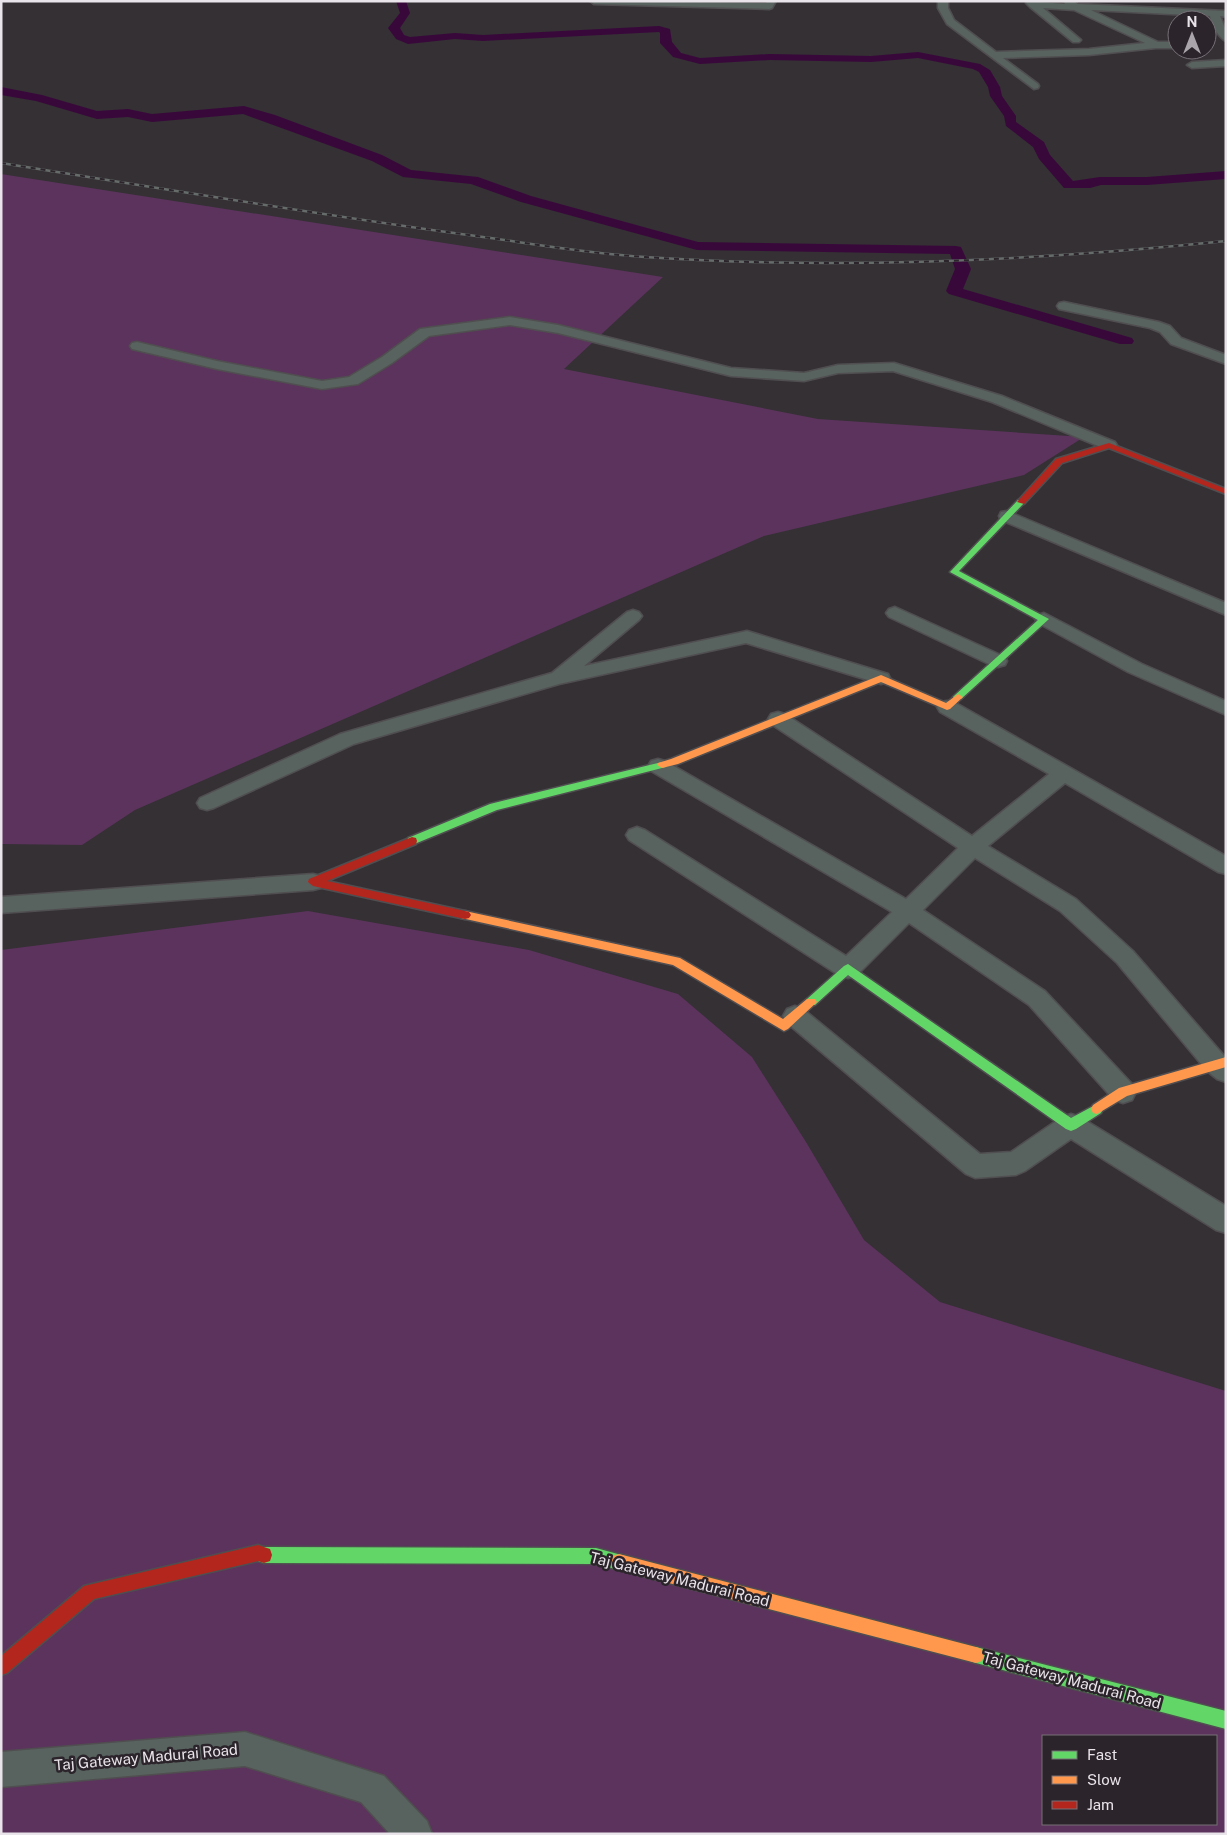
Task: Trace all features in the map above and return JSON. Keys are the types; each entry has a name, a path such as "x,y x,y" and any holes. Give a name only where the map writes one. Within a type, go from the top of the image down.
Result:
{"street":[{"path":"594,2 769,6 772,1"},
{"path":"944,1 943,8 950,22 1034,86"},
{"path":"1067,1 1076,8 1156,45"},
{"path":"1030,3 1076,8 1167,11"},
{"path":"1030,3 1076,40"},
{"path":"1156,11 1160,23"},
{"path":"1217,23 1226,38"},
{"path":"993,55 1090,52 1167,45"},
{"path":"1192,66 1226,63"},
{"path":"1064,306 1154,325 1165,329 1176,341 1226,360"},
{"path":"137,346 322,385 353,381 387,360 425,332 510,321 558,329 731,372 804,376 838,369 894,367 997,400 1226,492"},
{"path":"1110,445 1059,461 954,572 1135,668 1226,709"},
{"path":"1007,516 1226,610"},
{"path":"895,613 998,661"},
{"path":"557,678 633,616"},
{"path":"947,707 1044,619"},
{"path":"207,803 347,739 557,678 747,637 881,678 947,707 1226,866"},
{"path":"314,882 494,807 674,762 881,678"},
{"path":"778,719 973,848 1068,905 1125,957 1222,1066 1123,1092 1016,1163 975,1166 795,1016"},
{"path":"658,766 908,911 1037,998 1123,1092"},
{"path":"1,905 314,882 676,961 784,1026 848,969 973,848 1064,774"},
{"path":"637,835 848,969 1071,1125 1226,1220"},
{"path":"1193,847 1226,844"},
{"name":"Taj Gateway Madurai Road","path":"1,1667 90,1592 258,1553 269,1556 596,1556 1226,1720"},
{"name":"Taj Gateway Madurai Road","path":"1,1770 245,1749 372,1788 414,1834"}],"shaded area":[{"path":"1,174 663,277 564,369 818,419 1084,437 1024,475 764,536 135,810 82,845 1,844"},
{"path":"308,911 529,950 678,994 752,1057 806,1142 864,1240 940,1302 1226,1391 1226,1834 1,1834 1,950"}],"waterway":[{"path":"401,1 405,13 394,28 400,37 408,41 455,36 483,38 659,29 666,31 666,43 677,55 700,61 770,57 871,59 918,55 976,66 984,70 994,87 996,96 1010,116 1010,123 1039,145 1044,156 1069,185 1090,184 1100,181 1147,181 1226,175"},
{"path":"1,91 38,98 97,115 128,113 152,118 244,110 271,118 377,158 408,174 473,180 526,199 697,246 956,250 963,269 954,291 1126,341"}],"railway":[{"path":"1,163 397,225 573,250 645,257 790,263 936,261 1081,254 1226,241"}],"traffic: fast":[{"path":"958,697 1044,619 954,572 1021,502"},
{"path":"412,841 494,807 662,765"},
{"path":"811,1002 848,969 1071,1125 1097,1109"},
{"path":"264,1555 596,1556 619,1562"},
{"path":"976,1655 1226,1720"}],"traffic: slow":[{"path":"662,765 674,762 881,678 947,707 958,697"},
{"path":"465,915 676,961 784,1026 811,1002"},
{"path":"1097,1109 1123,1092 1226,1062"},
{"path":"619,1562 976,1655"}],"traffic: jam":[{"path":"1021,502 1059,461 1109,445 1226,492"},
{"path":"412,841 313,882 465,915"},
{"path":"1,1667 90,1592 258,1553 264,1555"}]}
